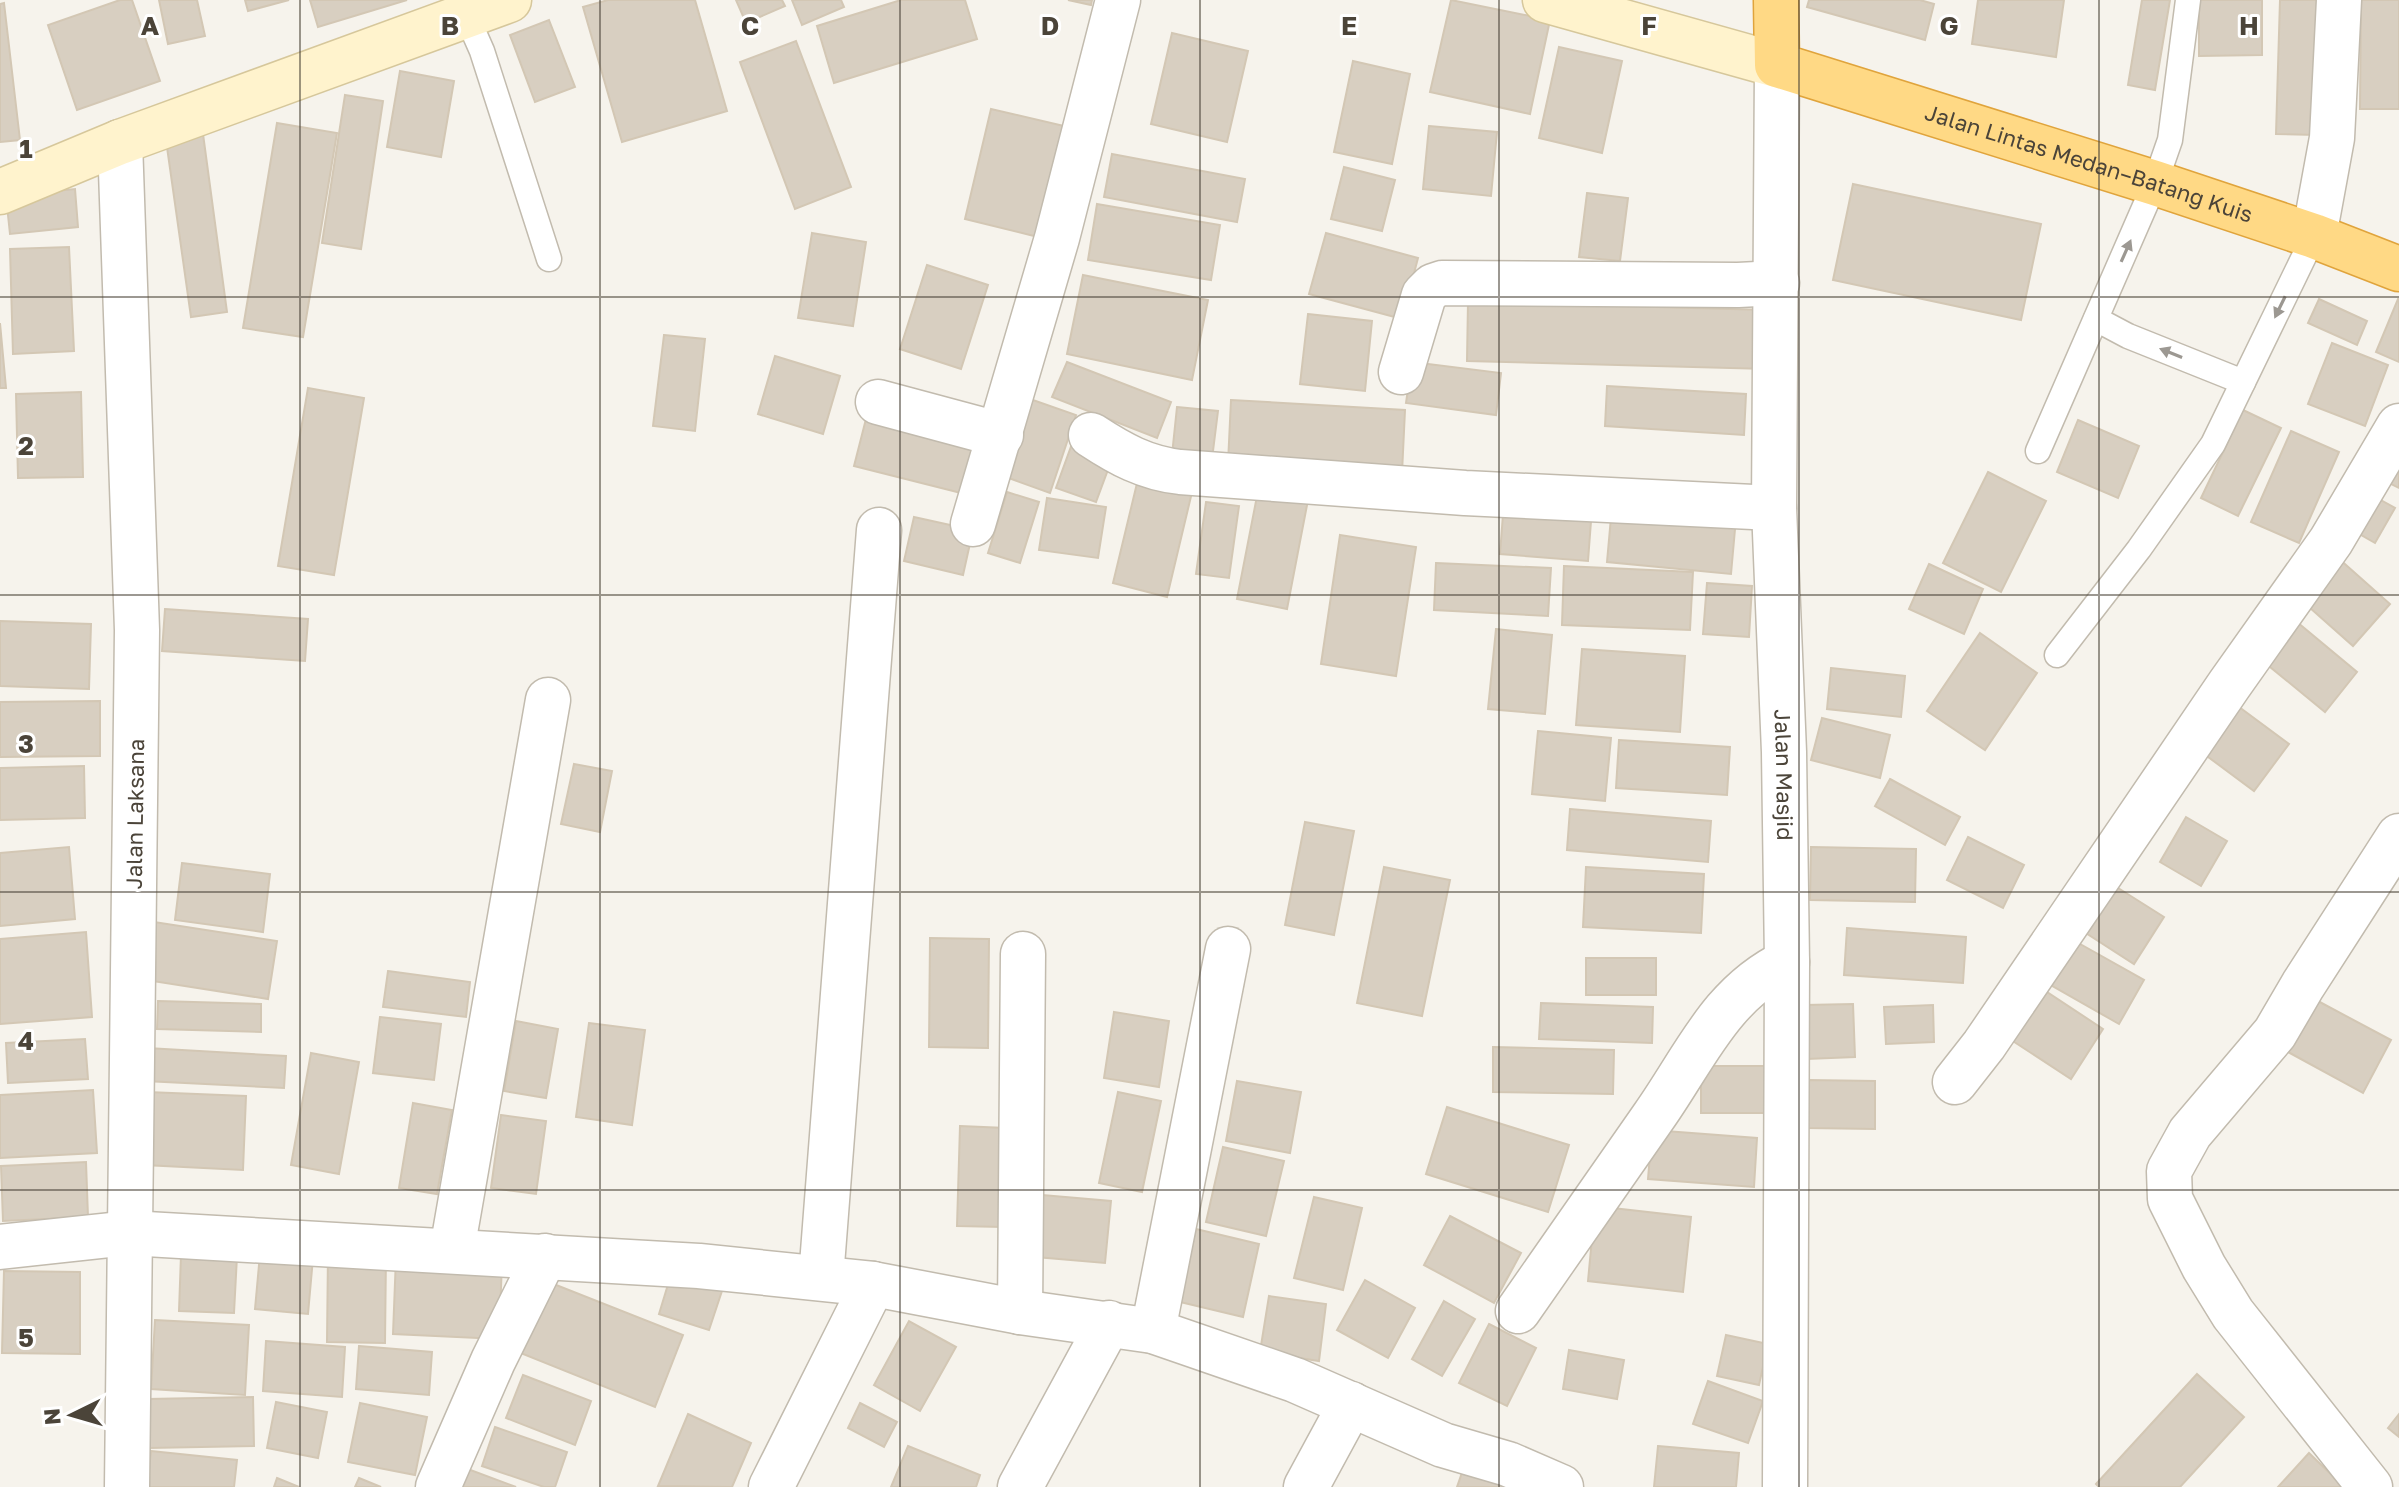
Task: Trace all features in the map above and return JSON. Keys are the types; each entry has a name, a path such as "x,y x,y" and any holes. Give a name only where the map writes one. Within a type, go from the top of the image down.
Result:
{"highway":[{"path":"1776,0 1777,65"},
{"name":"Jalan Lintas Medan–Batang Kuis","path":"1777,65 2155,183 2314,236 2399,269"}],"main road":[{"path":"0,192 120,142 509,0"},
{"path":"1545,0 1777,65"}],"street":[{"path":"973,524 1057,238 1118,0"},
{"path":"2314,236 2332,138 2339,0"},
{"name":"Jalan Masjid","path":"1777,65 1774,508 1784,752 1787,962 1785,1487"},
{"name":"Jalan Laksana","path":"120,142 137,630 127,1487"},
{"path":"1401,372 1424,295 1428,289 1442,283 1777,283"},
{"path":"878,402 1001,435"},
{"path":"1955,1082 1984,1045 2211,711 2331,541 2399,426"},
{"path":"1091,435 1135,462 1155,469 1180,472 1465,493 1774,508"},
{"path":"821,1278 879,530"},
{"path":"452,1250 548,700"},
{"path":"2370,1487 2233,1314 2204,1267 2170,1199 2169,1171 2190,1133 2275,1033 2399,836"},
{"path":"1153,1331 1228,949"},
{"path":"1020,1312 1023,954"},
{"path":"1518,1311 1659,1109 1713,1025 1730,1003 1755,980 1787,962"},
{"path":"0,1247 129,1233 699,1266 873,1284 1020,1312 1153,1331 1295,1380 1443,1445 1508,1464 1561,1487"},
{"path":"438,1487 493,1361 545,1256"},
{"path":"771,1487 873,1284"},
{"path":"1020,1487 1109,1323"},
{"path":"1306,1487 1351,1404"}],"lane":[{"path":"2038,451 2155,183 2170,140 2188,0"},
{"path":"467,17 482,51 549,259"},
{"path":"2057,655 2139,549 2213,444 2314,236"},
{"path":"2096,319 2128,336 2243,382"}],"building":[{"path":"120,0 132,0 160,81 77,110 48,25"},
{"path":"159,0 197,0 205,36 168,44"},
{"path":"245,0 289,0 248,11"},
{"path":"310,0 407,0 318,27"},
{"path":"608,0 695,0 727,111 622,142 583,7"},
{"path":"736,0 782,0 785,6 746,23"},
{"path":"792,0 841,0 844,7 802,25"},
{"path":"901,0 965,0 977,39 834,83 817,26"},
{"path":"1068,0 1092,0 1091,5"},
{"path":"1451,0 1550,20 1530,114 1430,92"},
{"path":"1809,0 1920,0 1934,4 1925,40 1807,7"},
{"path":"1978,0 2064,0 2056,57 1972,44"},
{"path":"2142,0 2170,0 2155,90 2128,85"},
{"path":"2199,0 2262,0 2262,55 2199,56"},
{"path":"2280,0 2321,0 2317,135 2276,134"},
{"path":"2361,0 2399,0 2399,109 2360,109"},
{"path":"4,3 20,140 0,142 0,4"},
{"path":"549,20 575,87 535,102 510,35"},
{"path":"1172,33 1248,51 1227,142 1151,124"},
{"path":"796,41 851,187 795,209 740,62"},
{"path":"1559,47 1622,61 1602,153 1539,138"},
{"path":"1353,61 1410,74 1392,164 1334,152"},
{"path":"400,71 454,81 441,157 387,147"},
{"path":"345,95 383,101 361,249 322,243"},
{"path":"991,109 1064,126 1038,237 965,219"},
{"path":"277,123 337,133 303,337 243,328"},
{"path":"1429,126 1497,132 1491,196 1423,189"},
{"path":"203,134 227,312 191,317 166,140"},
{"path":"1112,154 1245,179 1237,222 1104,197"},
{"path":"1344,167 1395,180 1382,231 1331,219"},
{"path":"1853,184 2041,224 2021,320 1833,280"},
{"path":"75,189 78,227 10,234 6,196"},
{"path":"1587,193 1628,198 1620,261 1579,257"},
{"path":"1097,204 1220,225 1211,280 1088,260"},
{"path":"812,233 866,242 853,326 798,318"},
{"path":"1326,233 1418,258 1402,319 1309,294"},
{"path":"69,247 74,351 13,354 10,249"},
{"path":"927,265 988,285 961,369 900,349"},
{"path":"1083,275 1208,300 1192,380 1067,354"},
{"path":"2319,299 2367,321 2357,345 2308,323"},
{"path":"2399,299 2399,362 2376,352"},
{"path":"1468,302 1768,310 1767,369 1467,361"},
{"path":"1308,314 1372,321 1365,391 1300,384"},
{"path":"0,323 6,388 0,388"},
{"path":"664,335 705,339 695,431 653,426"},
{"path":"2332,343 2388,365 2365,426 2308,404"},
{"path":"775,356 840,376 823,434 758,414"},
{"path":"1067,362 1171,402 1157,438 1052,397"},
{"path":"1412,362 1501,373 1496,415 1406,403"},
{"path":"1607,386 1746,394 1744,435 1605,426"},
{"path":"308,388 364,398 334,575 278,566"},
{"path":"81,392 83,477 18,478 16,394"},
{"path":"1030,399 1076,415 1050,493 1003,476"},
{"path":"1231,400 1405,410 1402,473 1228,463"},
{"path":"1177,407 1218,411 1212,459 1172,455"},
{"path":"2243,410 2281,428 2238,516 2201,498"},
{"path":"866,419 976,447 965,494 854,466"},
{"path":"2078,420 2139,446 2118,498 2057,472"},
{"path":"2291,431 2339,452 2299,543 2251,522"},
{"path":"1073,441 1113,456 1096,502 1056,488"},
{"path":"2399,441 2399,488 2381,479"},
{"path":"1988,472 2046,501 2001,592 1943,563"},
{"path":"1139,475 1193,488 1167,597 1113,583"},
{"path":"1258,491 1308,500 1287,609 1237,599"},
{"path":"1007,492 1039,502 1020,563 988,553"},
{"path":"2368,493 2395,508 2375,543 2349,528"},
{"path":"1047,498 1106,507 1098,558 1039,550"},
{"path":"1504,501 1592,508 1588,561 1500,554"},
{"path":"1206,502 1239,506 1229,578 1196,574"},
{"path":"1612,506 1736,518 1731,574 1607,562"},
{"path":"914,517 973,530 963,575 904,561"},
{"path":"1340,535 1416,547 1396,676 1321,664"},
{"path":"2337,557 2390,604 2353,646 2301,600"},
{"path":"1436,563 1551,568 1548,616 1434,610"},
{"path":"1929,564 1983,589 1964,634 1909,609"},
{"path":"1564,566 1693,572 1690,630 1562,625"},
{"path":"1707,583 1752,586 1749,637 1703,634"},
{"path":"165,609 308,619 305,661 162,651"},
{"path":"0,621 91,624 89,689 0,686"},
{"path":"2297,622 2357,672 2325,712 2264,662"},
{"path":"1496,629 1552,635 1545,714 1488,709"},
{"path":"1980,633 2037,673 1985,750 1927,711"},
{"path":"1582,649 1685,656 1680,732 1576,725"},
{"path":"1831,668 1905,676 1901,717 1827,709"},
{"path":"100,701 100,756 0,757 0,702"},
{"path":"2231,701 2289,744 2254,791 2196,748"},
{"path":"1822,718 1890,735 1880,778 1811,760"},
{"path":"1538,731 1611,738 1605,801 1532,794"},
{"path":"1619,740 1730,747 1727,795 1616,788"},
{"path":"574,764 612,771 600,832 561,824"},
{"path":"84,766 85,818 0,820 0,768"},
{"path":"1890,779 1960,817 1945,845 1875,806"},
{"path":"1570,809 1711,821 1708,862 1567,850"},
{"path":"2186,817 2227,841 2201,886 2160,862"},
{"path":"1305,822 1354,831 1334,935 1285,925"},
{"path":"1968,837 2024,865 2003,908 1947,880"},
{"path":"69,847 75,919 0,926 0,853"},
{"path":"1811,847 1916,849 1915,902 1810,900"},
{"path":"182,863 270,874 263,932 175,920"},
{"path":"1384,867 1450,880 1422,1016 1357,1003"},
{"path":"1586,867 1704,874 1701,933 1583,927"},
{"path":"2107,881 2164,917 2134,964 2078,928"},
{"path":"154,922 277,941 268,999 146,980"},
{"path":"1847,928 1966,937 1963,983 1844,975"},
{"path":"86,932 92,1017 0,1024 0,939"},
{"path":"930,938 989,939 988,1048 929,1047"},
{"path":"2073,940 2144,980 2119,1024 2049,984"},
{"path":"1586,958 1656,958 1656,995 1586,995"},
{"path":"388,971 470,982 466,1017 383,1007"},
{"path":"2032,982 2103,1029 2071,1079 1999,1032"},
{"path":"2316,1000 2391,1040 2363,1093 2288,1052"},
{"path":"158,1001 261,1004 261,1032 157,1029"},
{"path":"1541,1003 1653,1007 1652,1043 1539,1039"},
{"path":"1853,1004 1855,1057 1807,1059 1805,1005"},
{"path":"1933,1005 1934,1042 1886,1044 1884,1007"},
{"path":"1114,1012 1169,1021 1159,1087 1104,1078"},
{"path":"380,1017 441,1024 434,1080 373,1073"},
{"path":"516,1021 558,1029 546,1098 504,1091"},
{"path":"589,1023 645,1030 632,1125 576,1117"},
{"path":"85,1039 88,1079 8,1083 6,1043"},
{"path":"1493,1047 1614,1050 1613,1094 1493,1092"},
{"path":"147,1048 286,1056 284,1088 145,1081"},
{"path":"311,1053 359,1062 339,1174 291,1165"},
{"path":"1701,1066 1777,1066 1777,1113 1701,1113"},
{"path":"1808,1080 1875,1081 1875,1129 1807,1128"},
{"path":"1237,1081 1301,1092 1290,1153 1226,1141"},
{"path":"93,1090 97,1153 0,1158 0,1095"},
{"path":"147,1092 246,1096 243,1170 144,1165"},
{"path":"1118,1092 1161,1101 1142,1192 1099,1183"},
{"path":"413,1103 452,1110 437,1194 399,1188"},
{"path":"1447,1107 1569,1145 1548,1212 1426,1174"},
{"path":"501,1115 546,1121 536,1194 491,1188"},
{"path":"960,1126 1006,1128 1003,1227 957,1226"},
{"path":"1652,1130 1757,1138 1754,1187 1648,1179"},
{"path":"1223,1147 1284,1161 1266,1236 1206,1222"},
{"path":"86,1162 88,1217 3,1221 1,1166"},
{"path":"1042,1195 1111,1201 1105,1263 1036,1257"},
{"path":"1314,1197 1362,1208 1343,1290 1294,1278"},
{"path":"1595,1206 1691,1217 1683,1292 1588,1281"},
{"path":"1450,1216 1521,1253 1494,1303 1424,1265"},
{"path":"1196,1229 1259,1244 1243,1317 1180,1302"},
{"path":"328,1253 386,1253 385,1343 327,1342"},
{"path":"260,1254 313,1258 308,1314 255,1309"},
{"path":"181,1255 237,1256 234,1313 179,1311"},
{"path":"396,1257 502,1262 499,1339 393,1334"},
{"path":"673,1268 724,1285 709,1330 659,1314"},
{"path":"4,1271 80,1272 80,1354 2,1353"},
{"path":"1365,1280 1415,1308 1388,1358 1337,1330"},
{"path":"546,1281 683,1335 655,1407 518,1352"},
{"path":"1269,1296 1326,1304 1319,1361 1260,1352"},
{"path":"1444,1301 1475,1319 1442,1376 1412,1359"},
{"path":"155,1320 249,1325 245,1395 151,1389"},
{"path":"909,1321 956,1347 920,1411 874,1385"},
{"path":"1489,1324 1536,1348 1507,1406 1459,1383"},
{"path":"1726,1335 1768,1344 1759,1385 1717,1376"},
{"path":"266,1341 345,1347 342,1397 263,1391"},
{"path":"359,1346 432,1352 429,1395 356,1389"},
{"path":"1569,1350 1624,1360 1617,1399 1563,1389"},
{"path":"2197,1374 2244,1417 2180,1487 2099,1487 2096,1484"},
{"path":"523,1375 591,1401 575,1445 506,1418"},
{"path":"1708,1381 1763,1401 1748,1443 1693,1424"},
{"path":"253,1397 254,1446 149,1448 148,1399"},
{"path":"276,1402 327,1412 318,1458 267,1448"},
{"path":"360,1403 427,1417 415,1475 348,1462"},
{"path":"860,1403 897,1422 884,1447 848,1428"},
{"path":"688,1414 751,1443 732,1487 658,1486"},
{"path":"2399,1414 2399,1437 2388,1428"},
{"path":"495,1427 567,1452 555,1487 544,1487 482,1466"},
{"path":"908,1446 980,1475 976,1487 891,1487"},
{"path":"1658,1446 1739,1453 1736,1487 1654,1487"},
{"path":"151,1451 237,1460 234,1487 147,1487"},
{"path":"2309,1453 2344,1487 2278,1487"},
{"path":"1465,1464 1538,1487 1457,1487"},
{"path":"465,1468 516,1487 458,1487"},
{"path":"277,1478 299,1487 274,1487"},
{"path":"359,1478 381,1487 355,1487"}]}
